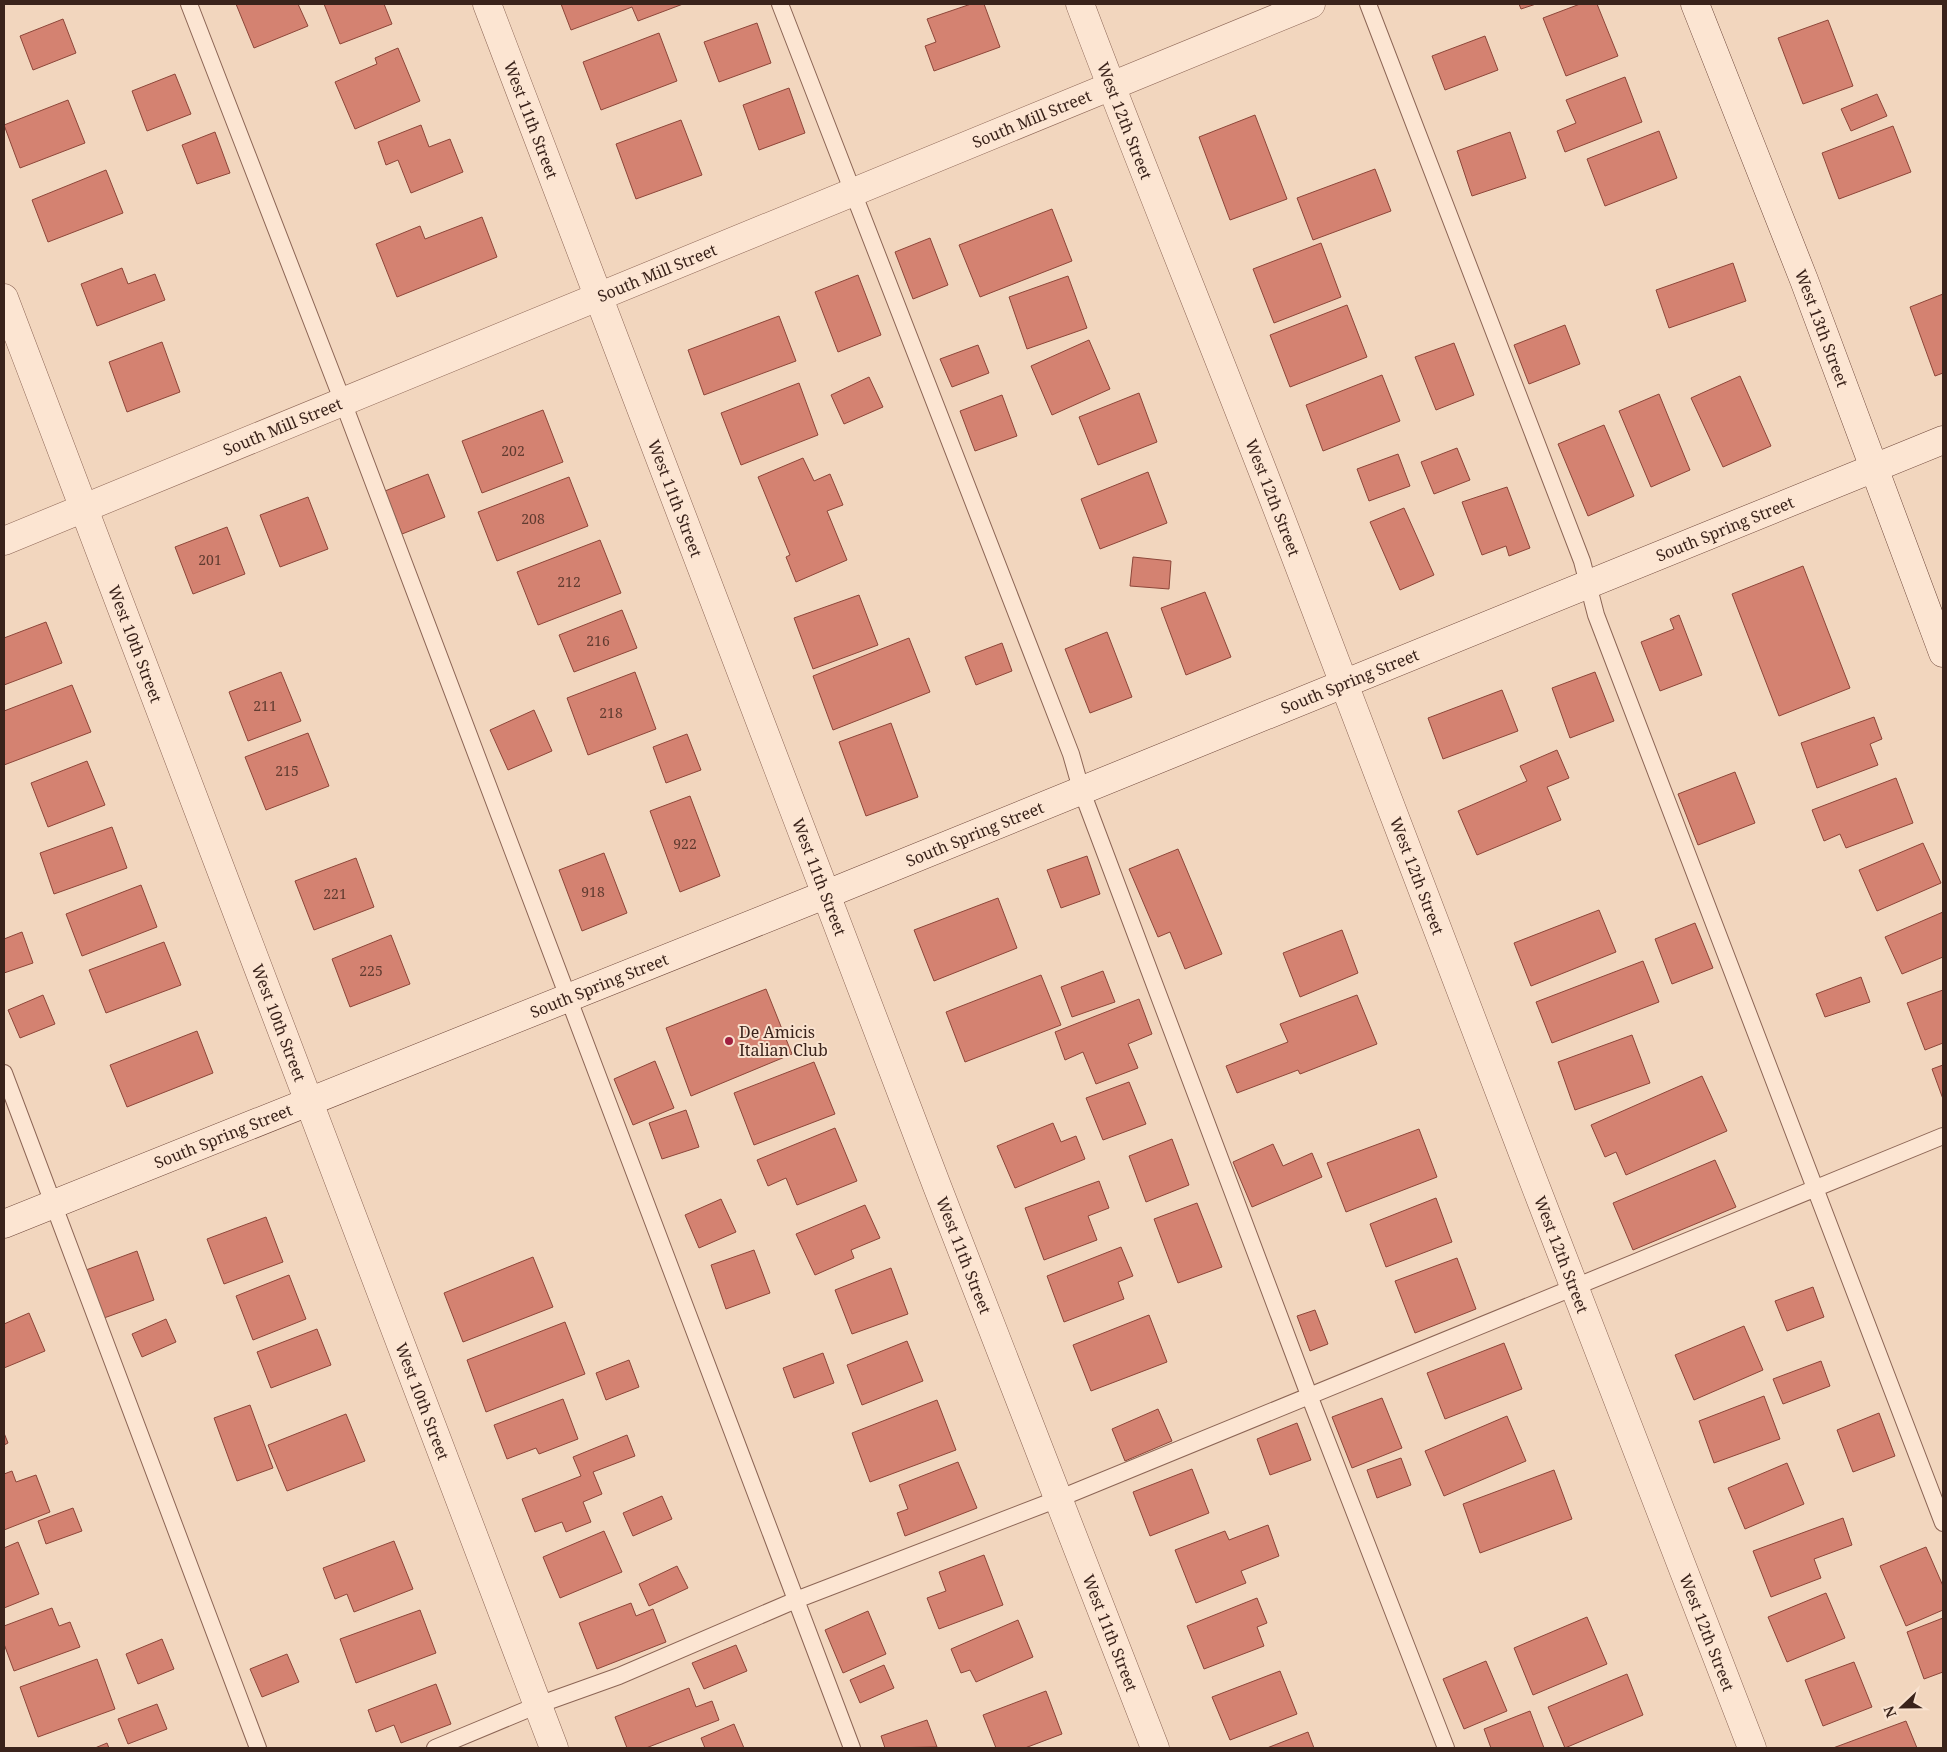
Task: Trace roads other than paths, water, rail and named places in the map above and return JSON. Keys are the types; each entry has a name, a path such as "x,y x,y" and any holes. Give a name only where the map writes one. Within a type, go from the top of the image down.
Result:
{"street":[{"name":"West 11th Street","path":"487,4 600,296 940,1195 1155,1748"},
{"name":"West 12th Street","path":"1080,4 1278,512 1572,1286 1752,1748"},
{"name":"South Mill Street","path":"4,541 1311,4"},
{"name":"West 13th Street","path":"1695,4 1804,280 1943,653"},
{"name":"West 10th Street","path":"4,298 554,1748"},
{"name":"South Spring Street","path":"4,1224 827,894 1943,440"}],"lane":[{"path":"189,4 343,402 852,1748"},
{"path":"780,4 1071,754 1082,789 1310,1395 1446,1748"},
{"path":"1368,4 1582,561 1596,615 1943,1523"},
{"path":"4,1072 258,1748"},
{"path":"435,1748 538,1705 619,1676 796,1600 1058,1499 1572,1286 1943,1136"}],"place":[{"name":"De Amicis Italian Club","path":"729,1041"}]}
